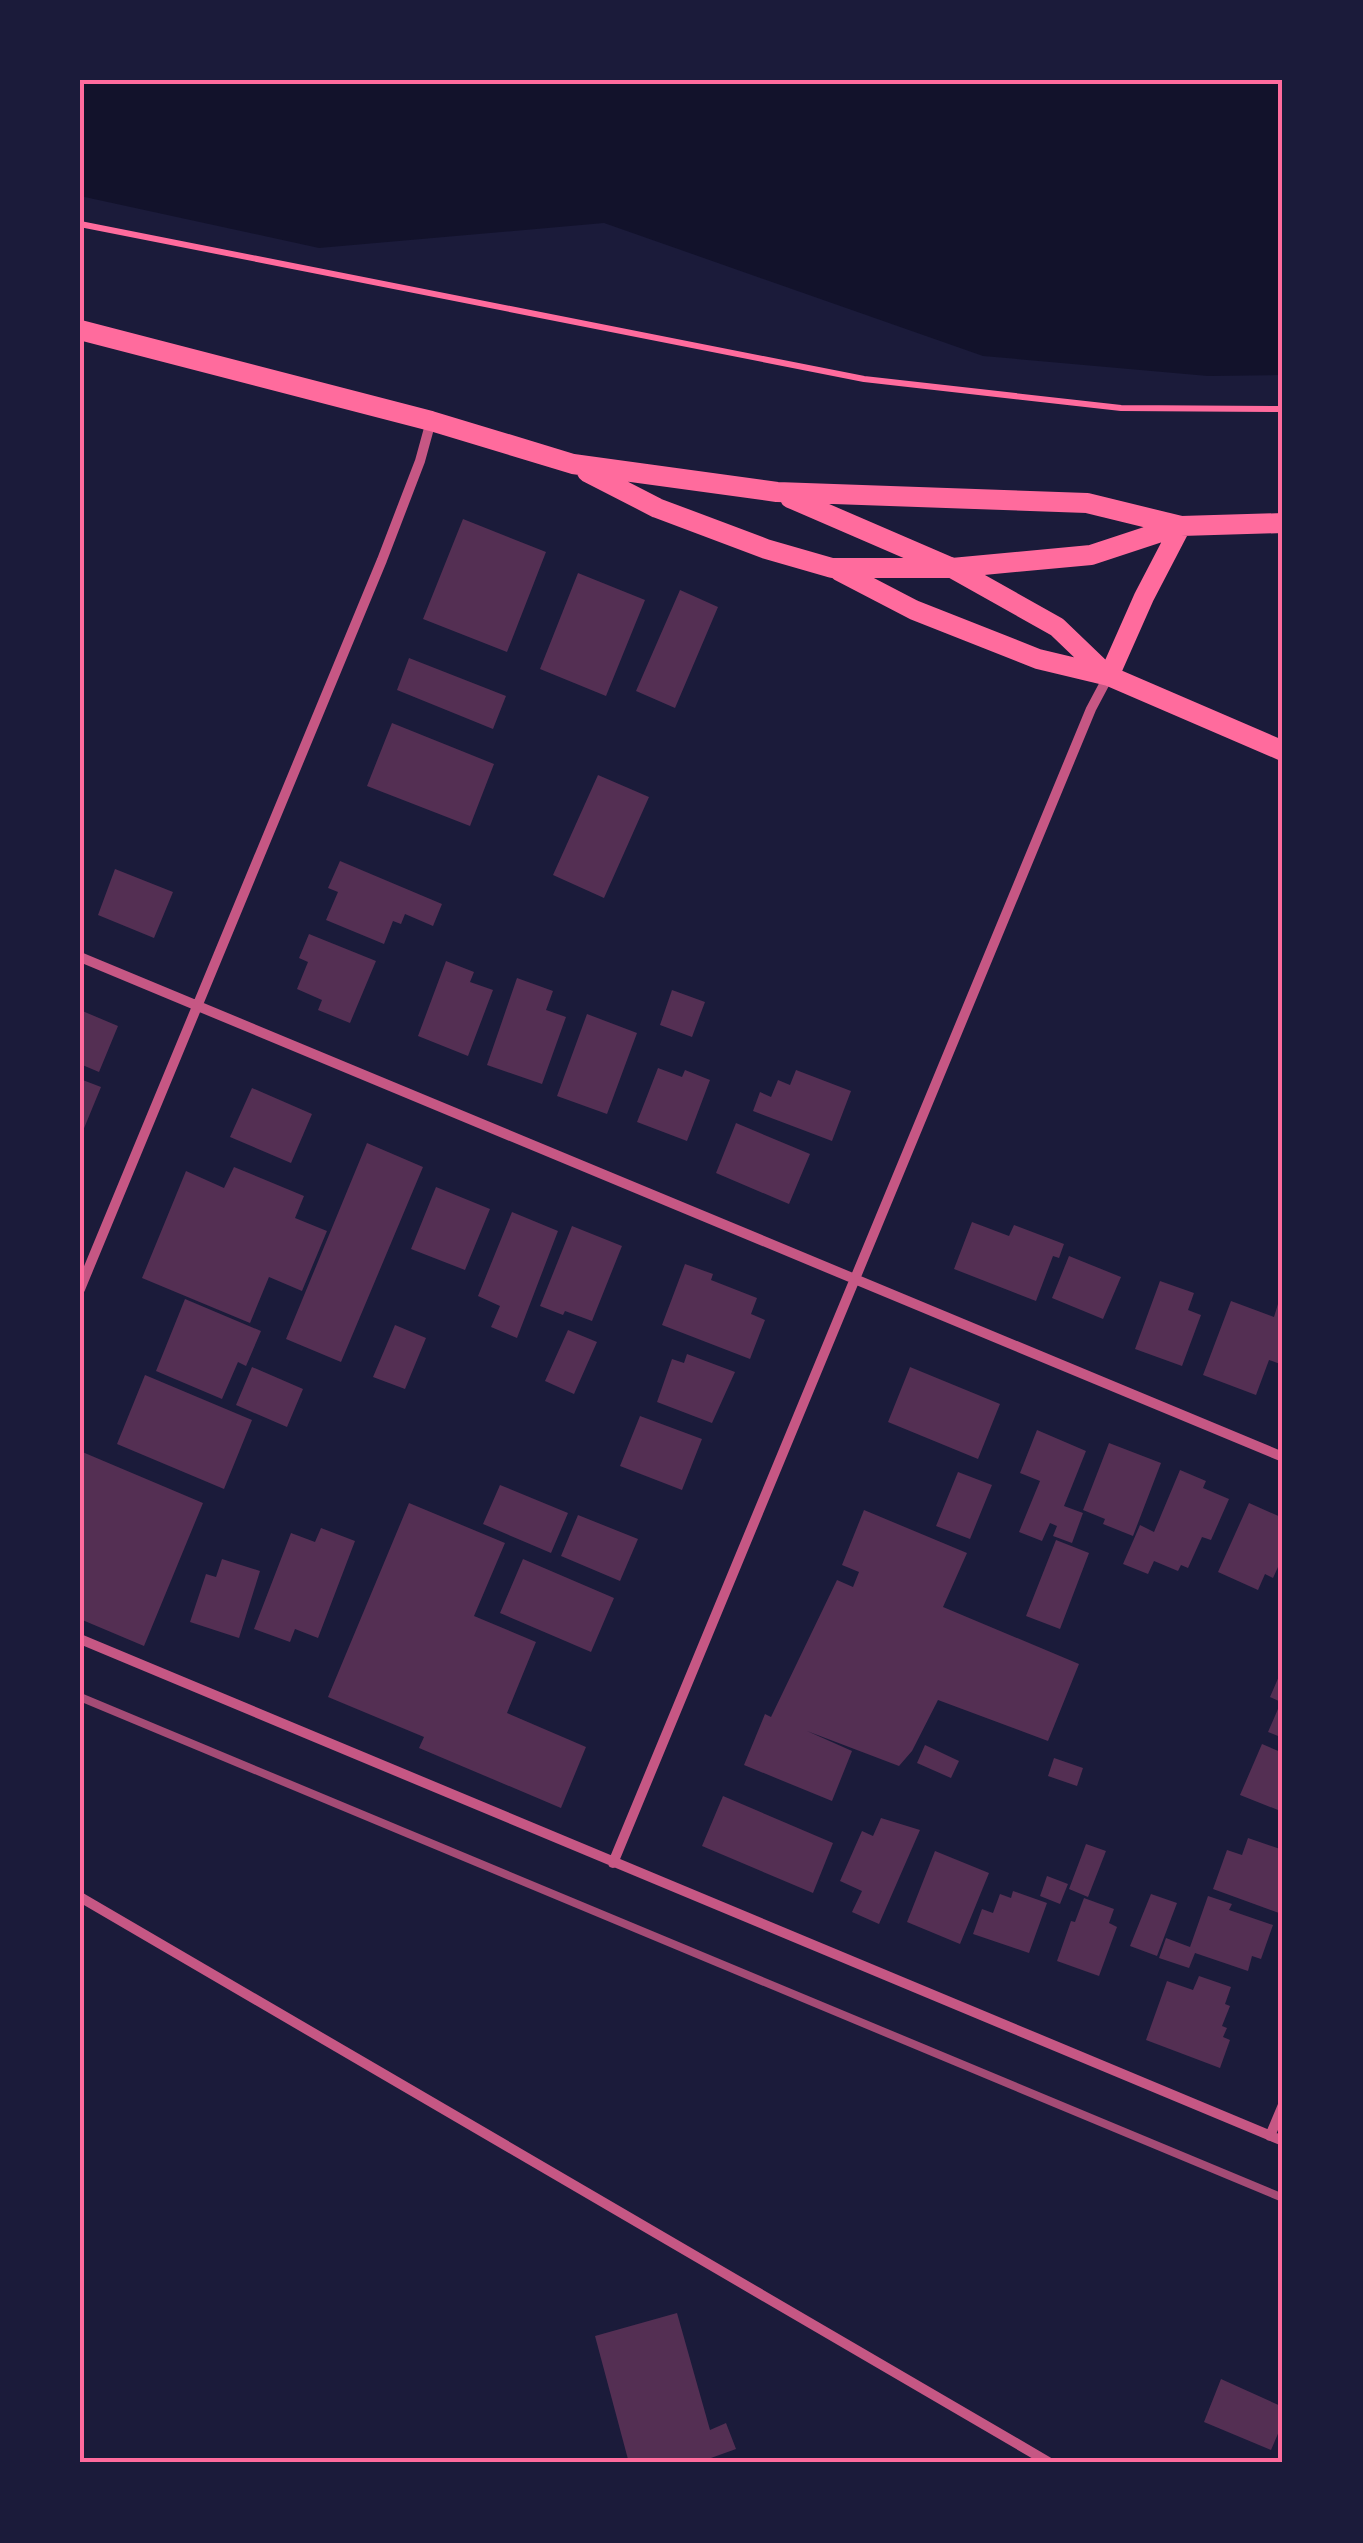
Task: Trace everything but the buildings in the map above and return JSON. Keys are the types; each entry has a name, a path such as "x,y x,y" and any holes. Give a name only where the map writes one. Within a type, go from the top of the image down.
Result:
{"main road":[{"path":"80,330 431,421 573,464 778,492 1087,503 1181,526 1283,523"},
{"path":"573,464 657,508 766,549 832,568 914,610 1038,659 1108,676 1283,751"},
{"path":"778,492 952,568 1057,627 1108,676"},
{"path":"832,568 952,568 1091,555 1181,526"},
{"path":"1108,676 1181,526"}],"street":[{"path":"80,1289 382,560 431,421"},
{"path":"613,1863 1108,676"},
{"path":"80,956 1283,1457"},
{"path":"80,1639 1283,2142"},
{"path":"80,1898 1050,2463"},
{"path":"1270,2136 1283,2105"}],"path":[{"path":"80,224 864,379 1121,408 1283,409"}],"shaded area":[{"path":"80,80 1283,80 1283,375 1208,376 983,356 604,223 319,248 80,196"}],"railway":[{"path":"80,1697 1283,2198"}]}
